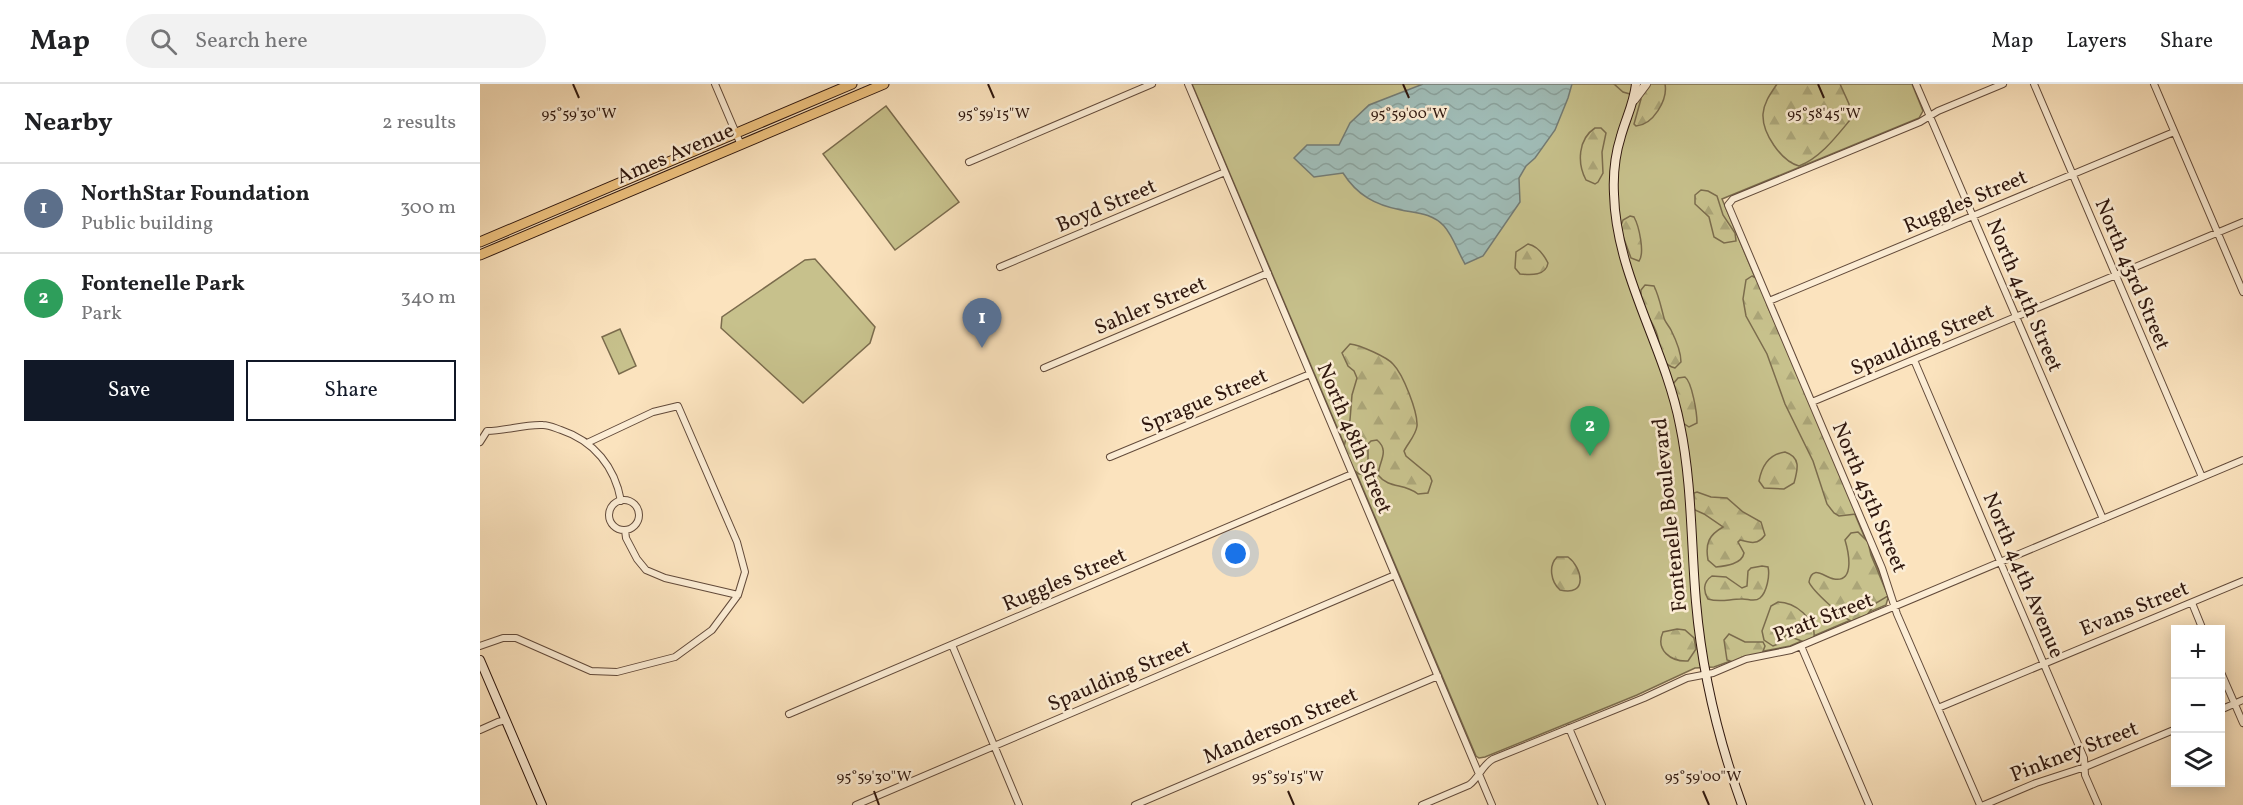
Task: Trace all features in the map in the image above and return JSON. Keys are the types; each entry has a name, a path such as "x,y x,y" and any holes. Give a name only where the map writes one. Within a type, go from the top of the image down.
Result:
{"main road":[{"name":"Ames Avenue","path":"480,242 852,84"},
{"name":"Ames Avenue","path":"480,255 884,84"},
{"name":"Fontenelle Boulevard","path":"1636,84 1634,100 1617,150 1614,179 1615,214 1625,257 1667,378 1681,426 1704,674 1720,740 1742,805"},
{"path":"480,660 542,805"}],"street":[{"path":"715,84 741,145"},
{"path":"969,162 1152,84"},
{"name":"North 48th Street","path":"1188,84 1492,805"},
{"path":"1634,100 1646,84"},
{"name":"North 44th Street","path":"1916,84 2103,519"},
{"path":"1930,116 2003,84"},
{"name":"North 43rd Street","path":"2034,84 2202,477"},
{"path":"2154,84 2243,292"},
{"name":"North 45th Street","path":"1930,116 1729,202 1728,205 1980,805"},
{"name":"Ruggles Street","path":"1769,301 2174,132"},
{"name":"Boyd Street","path":"1000,267 1225,172"},
{"name":"Spaulding Street","path":"1812,402 2243,222"},
{"name":"Sahler Street","path":"1044,368 1268,273"},
{"name":"North 44th Avenue","path":"1914,360 2084,758 2085,775 2098,805"},
{"name":"Sprague Street","path":"1110,457 1310,374"},
{"path":"480,646 503,638 516,638 591,671 617,672 634,669 675,657 712,630 738,594 745,572 737,542 678,405 653,412 587,443"},
{"path":"480,442 487,431 506,430 526,425 546,425 572,434 587,443 606,461 619,488 621,501"},
{"name":"Pratt Street","path":"1422,805 1469,785 1492,759 1688,678 1746,659 1779,654 2243,460"},
{"name":"Ruggles Street","path":"789,714 1352,474"},
{"path":"621,501 634,504 639,514 636,524 626,530 614,527 610,519 610,509 621,501"},
{"path":"626,530 626,538 631,549 646,570 665,578 738,594"},
{"name":"Spaulding Street","path":"856,805 1395,575"},
{"name":"Evans Street","path":"1938,708 2243,581"},
{"path":"2192,603 2201,625"},
{"path":"952,645 1019,805"},
{"path":"1801,645 1869,805"},
{"name":"Manderson Street","path":"1135,805 1438,676"},
{"path":"2224,679 2243,723"},
{"path":"2225,708 2243,700"},
{"path":"480,730 506,720"},
{"path":"1569,728 1602,805"},
{"name":"Pinkney Street","path":"1984,805 2036,783 2085,767 2171,731"}],"green space":[{"path":"1192,84 1912,84 1923,111 1919,118 1722,199 1883,581 1888,598 1886,605 1790,646 1753,653 1714,667 1695,668 1637,695 1485,757 1476,756"},
{"path":"1614,84 1665,84 1662,104 1648,121 1636,126 1634,124 1640,97 1623,92"},
{"path":"1777,84 1840,84 1849,104 1850,120 1821,152 1799,166 1779,152 1766,129 1763,114 1768,98"},
{"path":"886,106 959,202 895,250 823,154"},
{"path":"1595,128 1601,128 1606,133 1602,152 1603,173 1595,184 1586,180 1580,159 1585,138"},
{"path":"1701,190 1717,196 1723,215 1735,233 1736,241 1724,243 1714,237 1709,217 1695,204 1695,195"},
{"path":"1630,216 1634,217 1638,227 1641,246 1639,261 1631,258 1620,228 1623,220"},
{"path":"1528,244 1540,251 1548,263 1547,267 1541,272 1520,274 1515,268 1516,252"},
{"path":"815,259 875,327 870,343 803,403 721,328 722,317 805,260"},
{"path":"1752,276 1756,278 1765,295 1767,305 1855,497 1859,511 1856,514 1839,516 1827,504 1813,461 1785,404 1767,354 1746,316 1743,299 1746,280"},
{"path":"1645,285 1654,286 1665,320 1678,346 1681,362 1675,368 1665,362 1653,324 1643,307 1641,290"},
{"path":"620,329 636,366 619,374 602,337"},
{"path":"1350,344 1385,358 1393,364 1401,376 1417,420 1414,436 1404,451 1406,456 1430,476 1432,481 1428,493 1418,494 1387,482 1378,475 1383,448 1377,440 1368,444 1368,464 1363,474 1354,470 1344,447 1357,378 1342,353"},
{"path":"1685,377 1692,391 1697,418 1697,423 1689,427 1683,423 1673,384 1678,378"},
{"path":"1785,452 1796,460 1794,483 1784,489 1764,488 1759,481 1764,465 1775,455"},
{"path":"1694,493 1711,497 1727,498 1743,512 1761,522 1765,535 1754,542 1740,540 1738,542 1744,553 1737,562 1716,567 1708,560 1709,540 1723,527 1695,510"},
{"path":"1858,532 1868,542 1888,596 1876,603 1867,615 1852,621 1828,604 1809,582 1816,573 1834,579 1841,579 1845,576 1849,565 1845,540 1851,533"},
{"path":"1557,557 1568,557 1577,567 1580,580 1575,589 1560,590 1554,583 1552,565"},
{"path":"1768,567 1768,579 1764,592 1758,599 1721,601 1708,599 1705,587 1712,576 1726,577 1742,588 1747,586 1748,571 1751,568"},
{"path":"1778,602 1791,605 1803,613 1812,624 1814,637 1804,642 1786,635 1773,646 1764,640 1762,631 1771,606"},
{"path":"1685,630 1694,638 1696,649 1688,661 1682,661 1666,654 1661,644 1663,632"},
{"path":"1729,634 1745,642 1763,642 1765,646 1762,654 1733,662 1727,660 1724,640"}],"water":[{"path":"1423,84 1572,84 1555,130 1519,178 1520,202 1483,256 1465,264 1447,230 1434,218 1375,202 1354,187 1343,173 1314,177 1294,158 1307,145 1339,145 1350,123 1369,105"}],"place":[{"name":"NorthStar Foundation","path":"982,348"},
{"name":"Fontenelle Park","path":"1590,456"}]}
